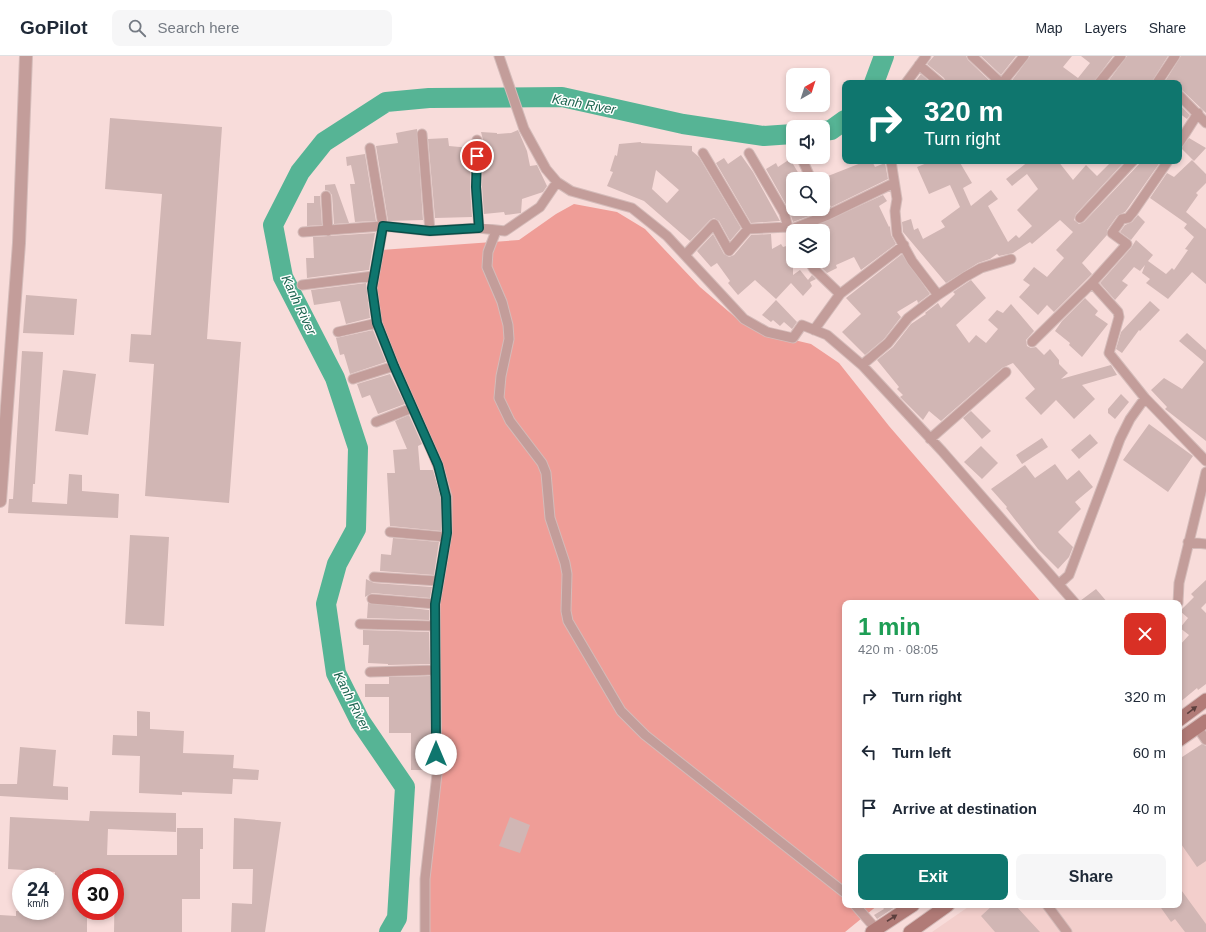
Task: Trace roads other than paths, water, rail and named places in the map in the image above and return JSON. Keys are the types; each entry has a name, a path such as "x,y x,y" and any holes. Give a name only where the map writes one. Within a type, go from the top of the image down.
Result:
{"main road":[{"path":"1182,718 1206,700"},
{"path":"1182,738 1201,724"},
{"path":"874,930 908,908"},
{"path":"910,932 944,908"}],"street":[{"path":"0,501 20,243 26,56"},
{"path":"499,56 524,129 546,169 557,182 571,190 632,208 667,236 744,319 767,332 793,338 802,325 827,335 862,365 1072,600"},
{"path":"908,80 926,56"},
{"path":"973,56 999,80"},
{"path":"1004,80 1024,56"},
{"path":"1102,80 1122,56"},
{"path":"1159,80 1175,56"},
{"path":"919,64 937,80"},
{"path":"1182,98 1203,117 1182,140"},
{"path":"422,134 430,231"},
{"path":"477,140 476,187 479,228"},
{"path":"370,148 383,226 372,288 377,323 441,475 446,497 446,537 435,604 437,774 425,879 425,932"},
{"path":"702,153 748,229"},
{"path":"749,153 789,224"},
{"path":"891,164 897,199 897,234 912,261 938,295"},
{"path":"1080,218 1130,164"},
{"path":"1032,342 1092,283 1127,244 1112,233 1122,219 1128,218 1133,212 1166,164"},
{"path":"303,232 383,226 430,231 479,228 505,231 540,207 557,182"},
{"path":"830,214 894,183"},
{"path":"326,196 328,231"},
{"path":"804,224 825,216"},
{"path":"685,254 714,224 729,251 748,229 786,229"},
{"path":"496,231 488,252 487,267 502,302 508,325 509,339 501,376 499,398 510,421 542,463 546,472 550,518 565,563 567,574 566,611 568,621 611,694 629,720 645,735 842,891"},
{"path":"814,330 840,294 904,245"},
{"path":"862,365 888,343 908,318 938,295 965,276 981,268 1011,259"},
{"path":"813,268 840,294"},
{"path":"302,285 373,276"},
{"path":"1092,283 1118,312 1119,318 1109,353 1145,398 1206,461"},
{"path":"338,332 377,323"},
{"path":"353,379 394,366"},
{"path":"930,440 1006,372"},
{"path":"1059,584 1069,575 1120,440 1130,419 1145,398"},
{"path":"376,422 412,408"},
{"path":"1178,600 1188,542 1206,472"},
{"path":"390,532 446,537"},
{"path":"1188,542 1206,544"},
{"path":"374,577 438,581"},
{"path":"372,599 435,604"},
{"path":"360,624 435,626"},
{"path":"370,672 436,670"},
{"path":"1201,724 1206,740"},
{"path":"858,908 874,930"},
{"path":"1049,908 1068,932"}],"waterway":[{"name":"Kanh River","path":"875,80 884,56"},
{"name":"Kanh River","path":"389,932 397,918 405,787 360,721 336,673 326,604 337,564 356,529 358,448 335,378 283,277 273,225 300,172 324,142 386,102 429,98 562,97 683,124 764,136 786,134"},
{"name":"Kanh River","path":"830,130 842,122"}]}
